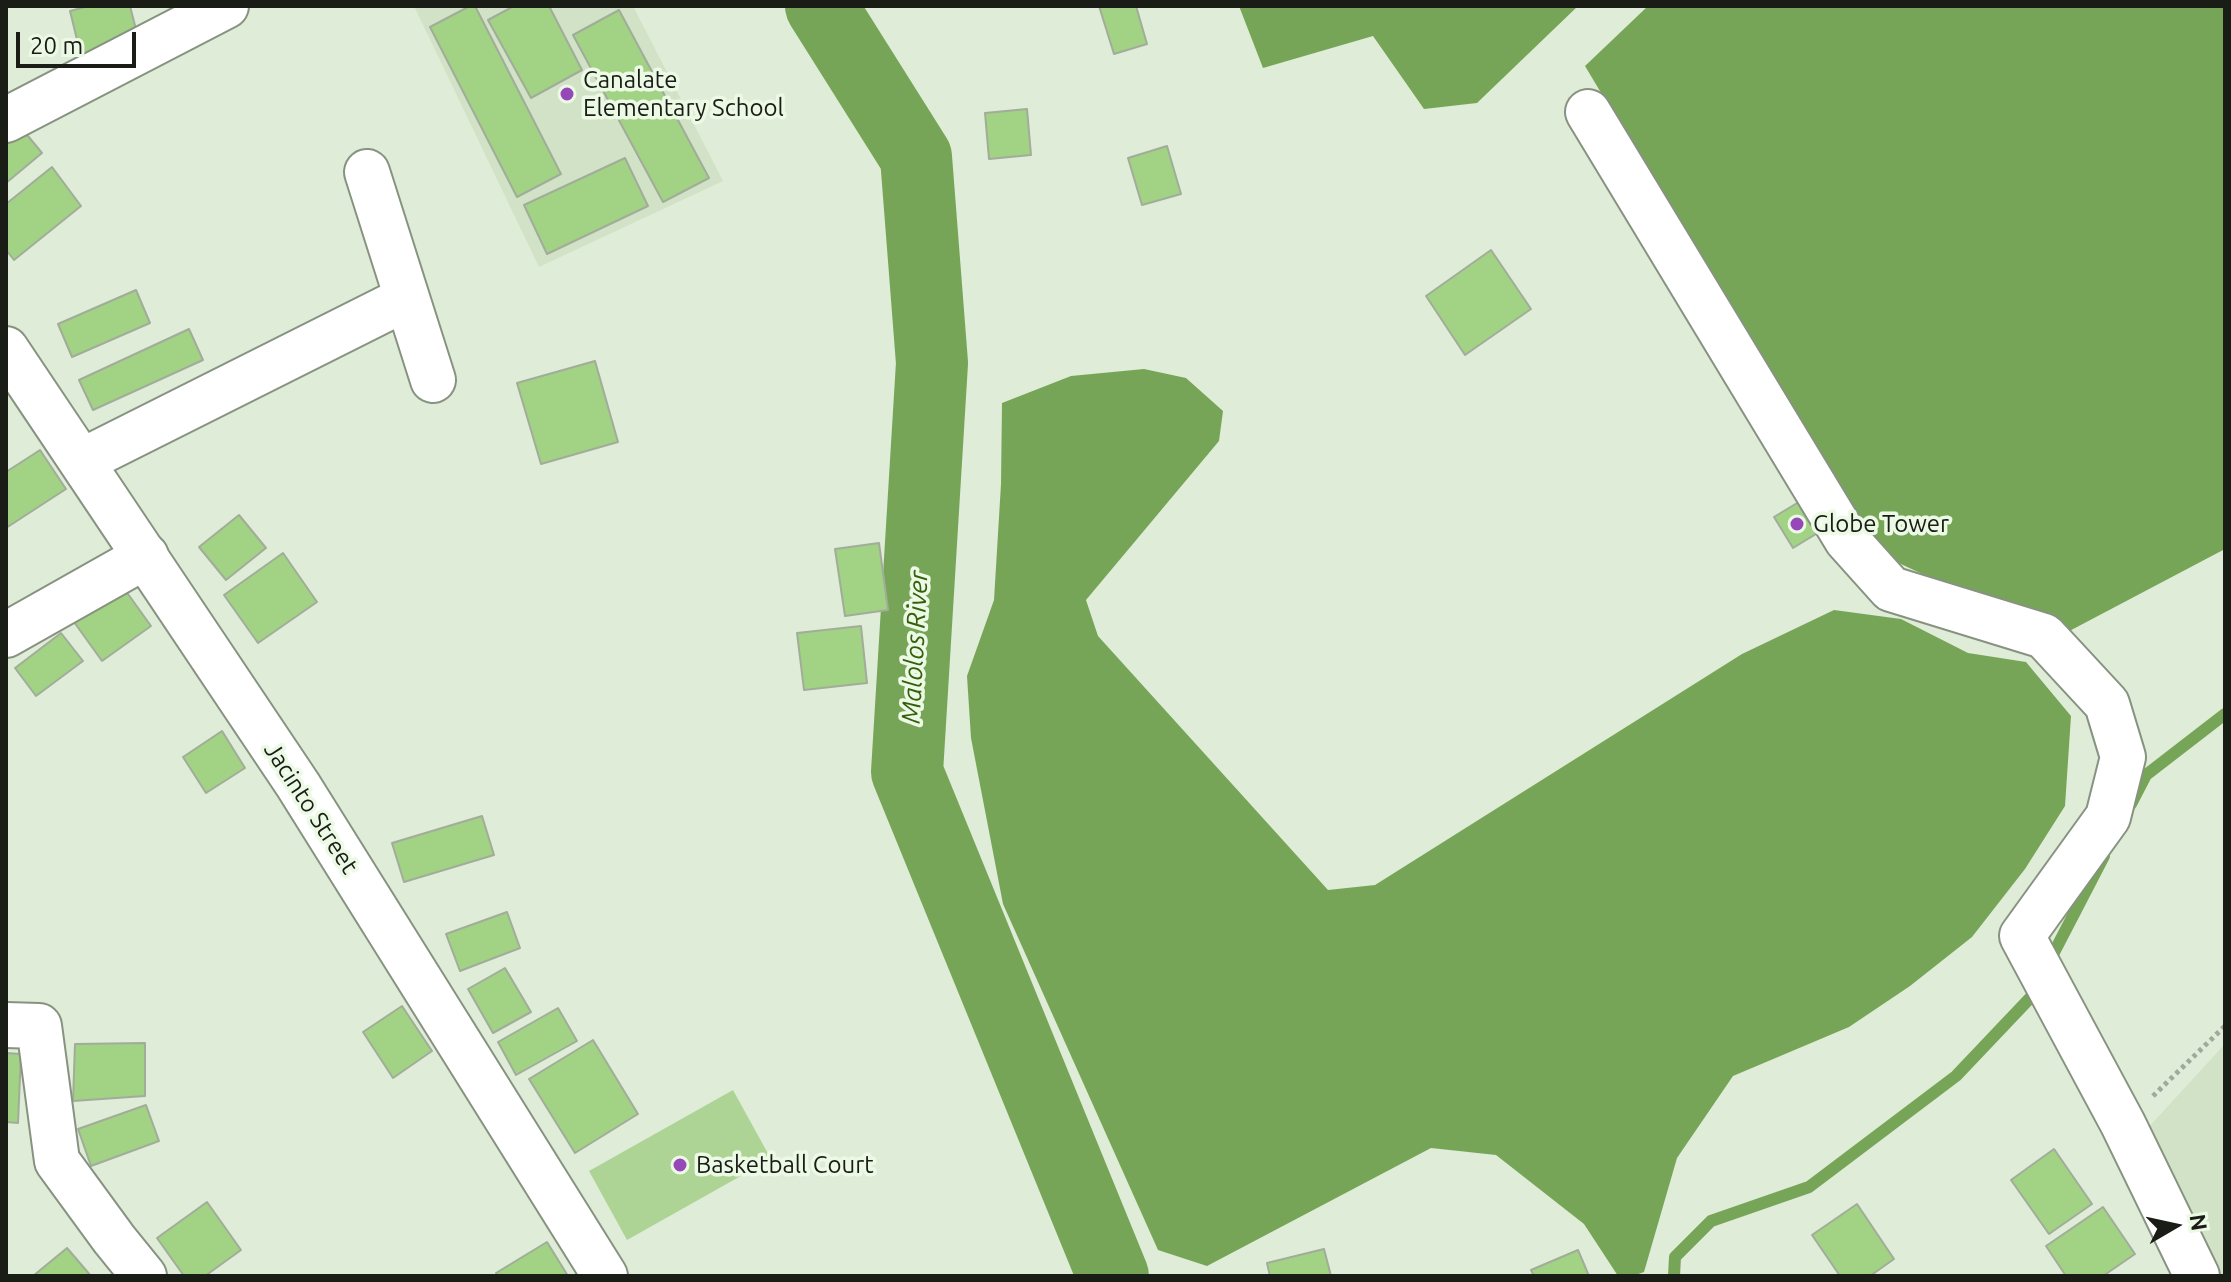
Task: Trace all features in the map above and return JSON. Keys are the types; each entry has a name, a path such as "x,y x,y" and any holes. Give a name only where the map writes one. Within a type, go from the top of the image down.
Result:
{"main road":[{"path":"6,120 226,6"},
{"path":"1588,112 1847,540 1891,589 2044,636 2107,704 2123,757 2108,817 2022,936 2123,1124 2197,1276"},
{"path":"367,172 433,380"},
{"path":"82,461 407,298"},
{"name":"Jacinto Street","path":"11,369 82,461 298,785 605,1276"},
{"path":"6,635 146,556"},
{"path":"6,1025 39,1026 57,1161 144,1276"}],"path":[{"path":"2123,1124 2225,1026"}],"shaded area":[{"name":"Canalate Elementary School","path":"414,6 633,6 723,181 539,267"},
{"path":"1239,6 1578,6 1477,103 1424,109 1373,36 1263,68"},
{"path":"1648,6 2225,6 2225,549 2058,637 1875,552 1585,66"},
{"path":"1144,369 1186,378 1223,411 1219,441 1086,600 1098,636 1328,890 1375,885 1742,654 1834,610 1901,619 1968,653 2026,662 2071,716 2065,806 2025,869 1972,937 1910,986 1849,1027 1733,1076 1677,1158 1644,1272 1618,1276 1584,1224 1496,1155 1431,1148 1207,1266 1158,1250 1003,904 971,738 967,676 994,600 1002,403 1071,376"},
{"path":"2225,1044 2225,1276 2218,1276 2146,1130"},
{"name":"Basketball Court","path":"733,1090 771,1159 627,1240 589,1171"}],"building":[{"path":"89,6 130,6 139,41 81,56 70,11"},
{"path":"475,6 561,174 517,197 430,27"},
{"path":"514,6 549,6 582,70 531,98 488,20"},
{"path":"1099,6 1136,6 1147,44 1114,54"},
{"path":"619,10 709,178 663,202 573,35"},
{"path":"1027,109 1031,155 989,159 985,113"},
{"path":"14,119 42,153 6,183 6,126"},
{"path":"1167,146 1181,194 1142,205 1128,158"},
{"path":"625,158 648,206 547,254 524,205"},
{"path":"52,167 81,206 14,260 6,250 6,204"},
{"path":"1491,250 1531,309 1465,355 1426,296"},
{"path":"136,290 150,323 72,357 58,324"},
{"path":"189,329 203,360 93,410 79,380"},
{"path":"595,361 618,442 541,464 517,383"},
{"path":"40,450 66,489 6,528 6,472"},
{"name":"Globe Tower","path":"1802,500 1821,531 1793,548 1774,517"},
{"path":"239,515 266,548 226,580 199,547"},
{"path":"879,543 888,610 845,616 835,549"},
{"path":"283,553 317,602 258,643 224,595"},
{"path":"123,587 151,626 102,661 74,622"},
{"path":"861,626 867,683 804,690 797,633"},
{"path":"61,633 83,661 36,696 15,668"},
{"path":"222,731 245,768 206,793 183,757"},
{"path":"482,816 494,855 404,882 392,843"},
{"path":"507,912 520,948 460,971 446,934"},
{"path":"505,968 531,1012 493,1033 468,989"},
{"path":"402,1006 432,1051 393,1078 363,1032"},
{"path":"558,1008 577,1041 516,1075 498,1042"},
{"path":"593,1040 638,1114 575,1153 529,1079"},
{"path":"145,1043 145,1096 73,1101 75,1044"},
{"path":"6,1053 21,1054 18,1123 6,1122"},
{"path":"146,1105 159,1141 91,1166 78,1129"},
{"path":"2054,1149 2092,1204 2049,1234 2011,1180"},
{"path":"207,1202 241,1250 205,1276 184,1276 157,1238"},
{"path":"1857,1204 1894,1259 1870,1276 1840,1276 1812,1235"},
{"path":"2103,1207 2135,1254 2103,1276 2066,1276 2046,1246"},
{"path":"547,1242 568,1276 498,1276 496,1273"},
{"path":"67,1248 91,1276 33,1276"},
{"path":"1324,1249 1331,1276 1270,1276 1267,1263"},
{"path":"1578,1250 1589,1276 1534,1276 1531,1270"}],"waterway":[{"name":"Malolos River","path":"821,6 916,157 932,363 907,772 1113,1276"},
{"path":"2131,804 2146,775 2225,714"},
{"path":"2048,964 2104,856"},
{"path":"1674,1276 1675,1257 1711,1221 1809,1187 1956,1076 2031,997 2038,984"}],"place":[{"name":"Canalate Elementary School","path":"567,94"},
{"name":"Globe Tower","path":"1797,524"},
{"name":"Basketball Court","path":"680,1165"}]}
